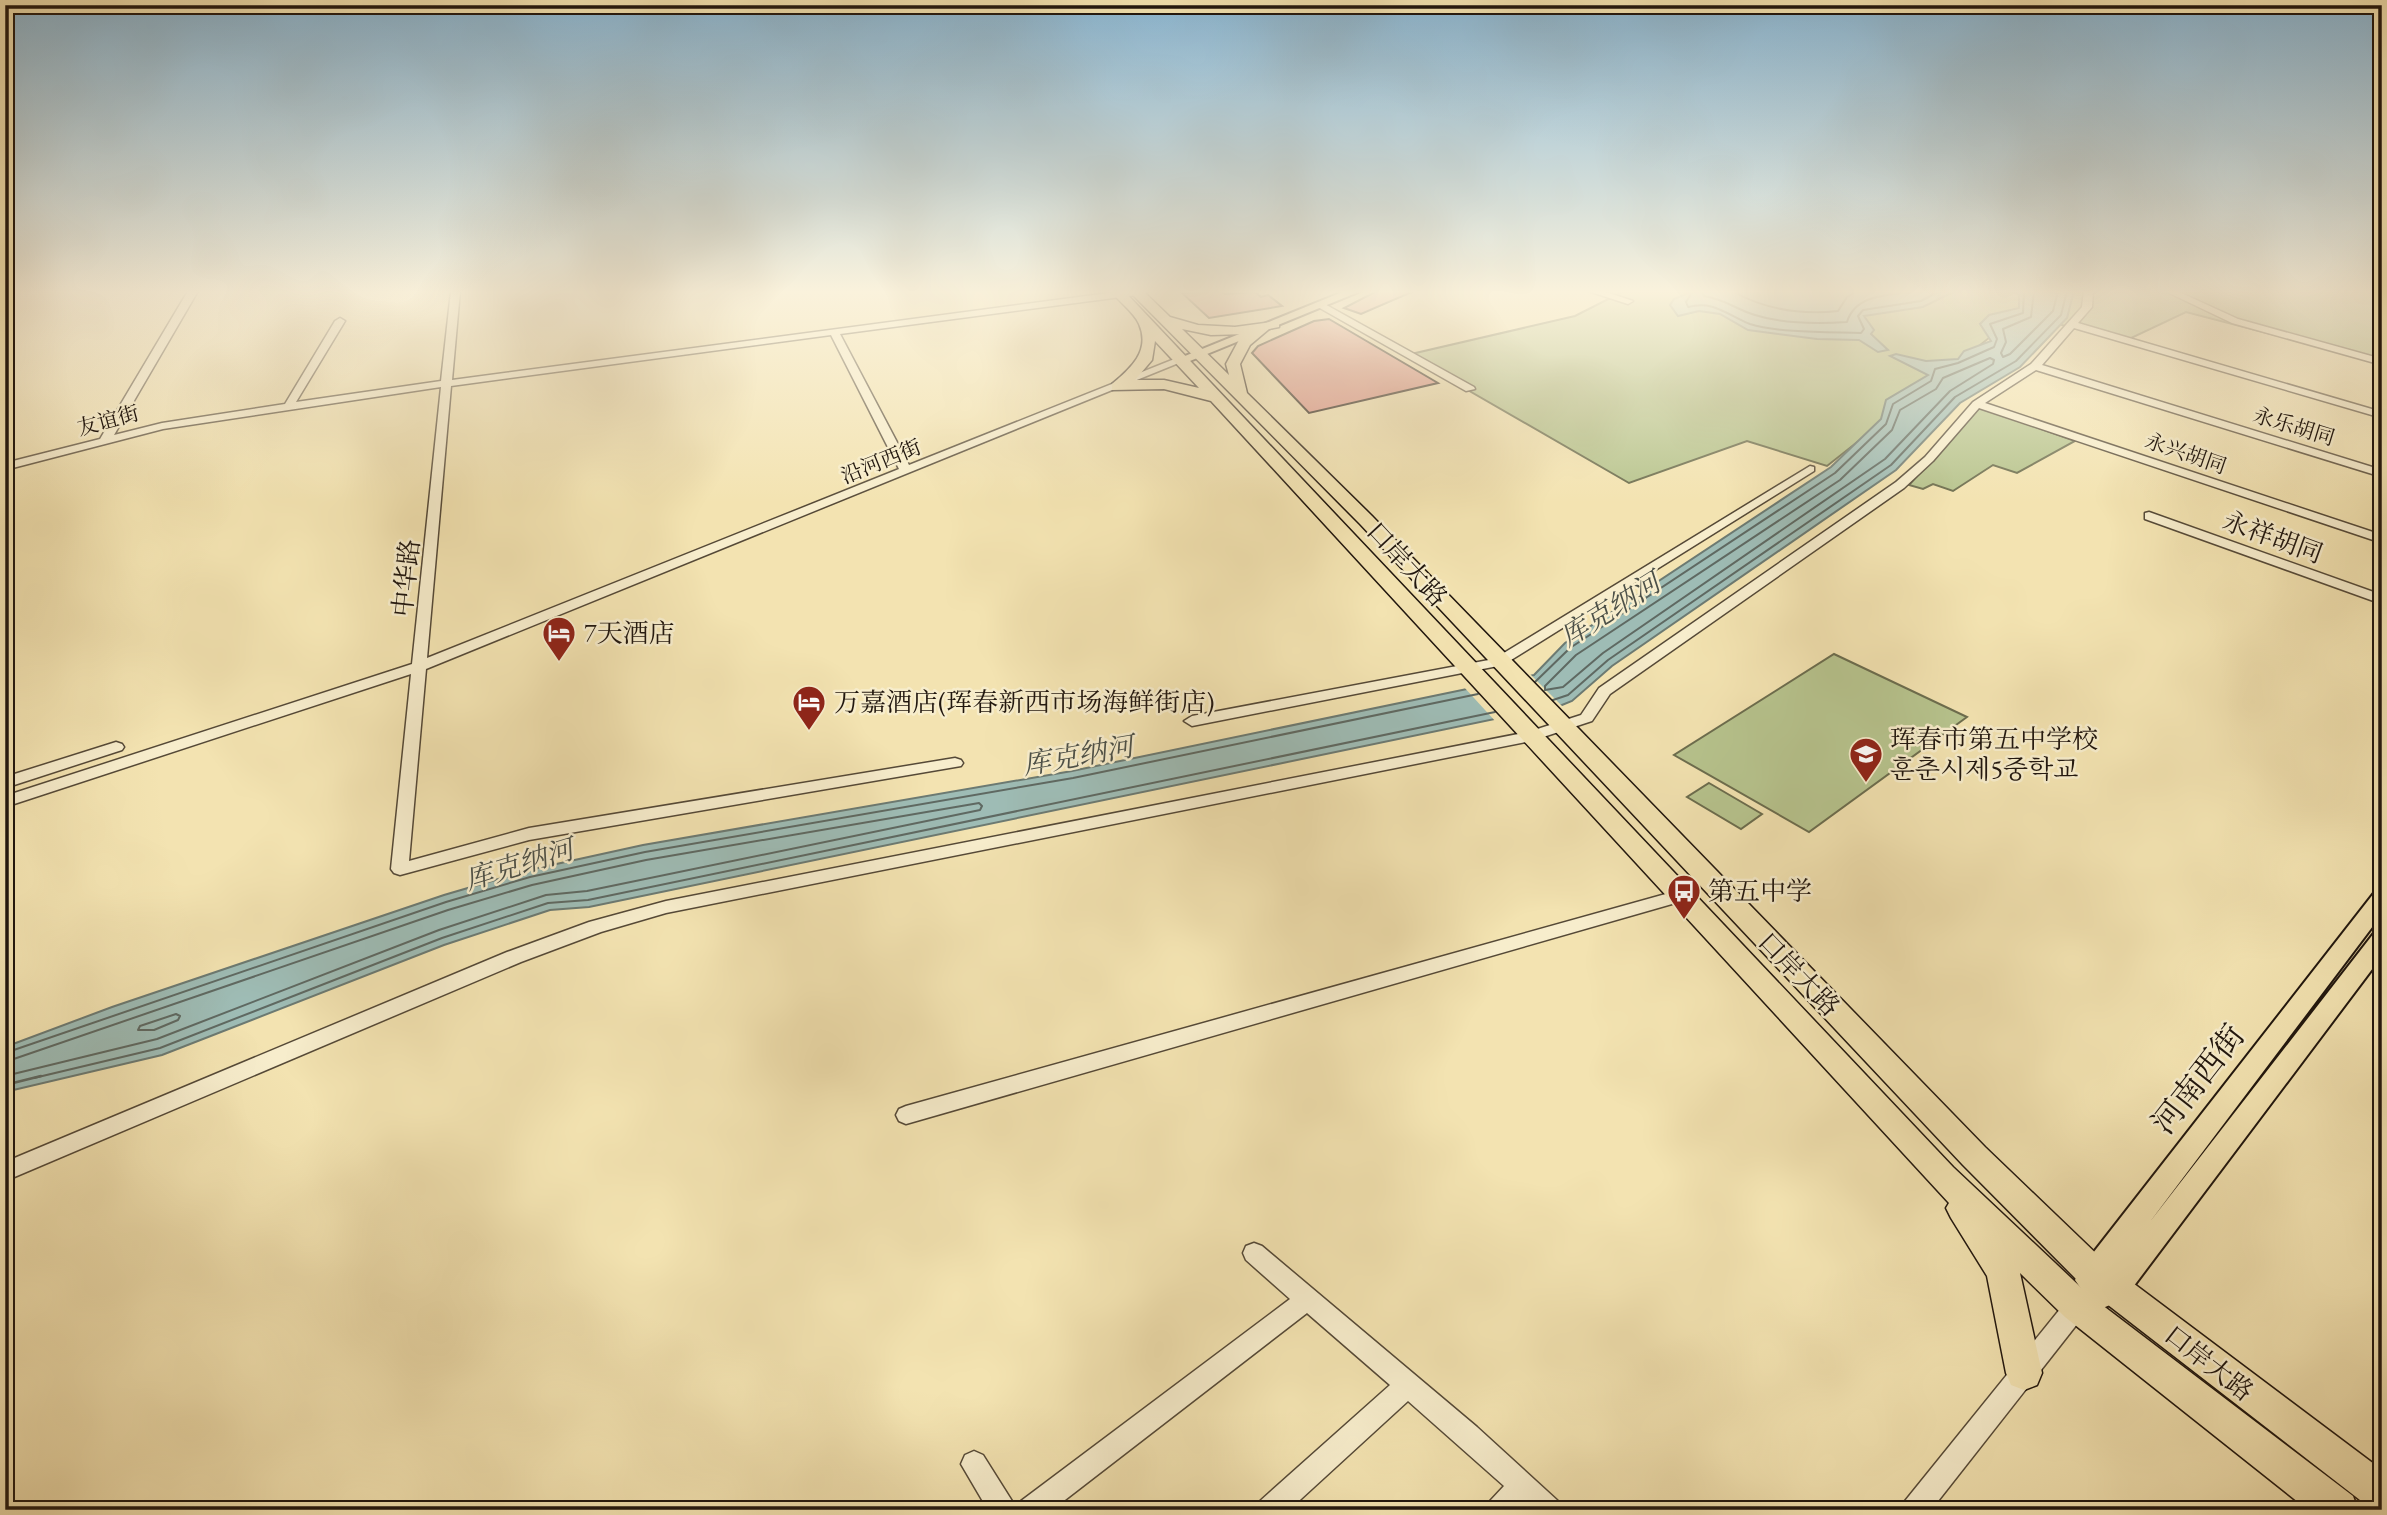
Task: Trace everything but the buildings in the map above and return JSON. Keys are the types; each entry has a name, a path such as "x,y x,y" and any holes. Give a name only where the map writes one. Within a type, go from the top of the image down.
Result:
{"highway":[{"path":"1117,387 1142,362"},
{"name":"口岸大路","path":"1183,362 1942,1175 2077,1306 2339,1510"},
{"name":"口岸大路","path":"1210,362 1974,1156 2103,1282 2382,1494"},
{"path":"1234,362 1244,396"},
{"path":"1117,387 1152,382 1174,383 1220,401"},
{"path":"1942,1175 2002,1270 2009,1290 2024,1373"}],"main road":[{"name":"河南西街","path":"2103,1282 2382,898"},
{"name":"河南西街","path":"2077,1306 2103,1282 2382,939"}],"street":[{"path":"103,442 151,362"},
{"path":"288,407 315,362"},
{"name":"中华路","path":"450,362 400,869 529,834 955,763"},
{"name":"友谊街","path":"5,467 185,422 610,362"},
{"path":"849,362 906,471"},
{"name":"沿河西街","path":"5,802 420,666 1177,362"},
{"path":"1422,362 1470,389"},
{"path":"5,1172 514,957 595,927 666,906 1587,718 1604,691 1900,485 1929,459 1977,404 2039,362"},
{"path":"2199,362 2382,415"},
{"name":"永乐胡同","path":"2035,366 2382,474"},
{"name":"永兴胡同","path":"1977,404 2382,539"},
{"path":"1192,721 1503,667 1810,469"},
{"name":"永祥胡同","path":"2149,516 2382,600"},
{"path":"5,783 116,747"},
{"path":"906,1115 1679,896"},
{"path":"1254,1253 1549,1510"},
{"path":"1030,1510 1308,1299"},
{"name":"河南西街","path":"1914,1510 2077,1306"},
{"path":"1269,1510 1408,1385"},
{"path":"974,1464 1004,1510"},
{"path":"1499,1510 1523,1486"}],"green space":[{"path":"1419,362 1959,362 1827,466 1747,441 1629,483"},
{"path":"1979,407 2075,441 2017,473 1993,465 1953,491 1933,484 1923,489 1909,485"},
{"path":"1834,654 1967,717 1809,832 1674,755"},
{"path":"1709,783 1762,814 1741,829 1687,797"}],"water":[{"path":"1901,362 2025,362 1960,403 1896,470 1612,666 1572,701 1562,705 589,907 550,910 444,945 162,1055 5,1092 5,1047 112,1007 444,895 529,870 643,845 1072,771 1534,675 1565,643 1831,467 1881,419 1886,400 1928,375"}],"pier":[{"path":"1528,672 1564,708 1496,722 1463,686"}],"place":[{"name":"7天酒店","path":"559,663"},
{"name":"万嘉酒店(珲春新西市场海鲜街店)","path":"809,732"},
{"name":"珲春市第五中学校 훈춘시제5중학교","path":"1866,784"},
{"name":"第五中学","path":"1684,921"}],"water label":[{"name":"库克纳河","path":"1610,609"},
{"name":"库克纳河","path":"1078,755"},
{"name":"库克纳河","path":"519,864"}]}
